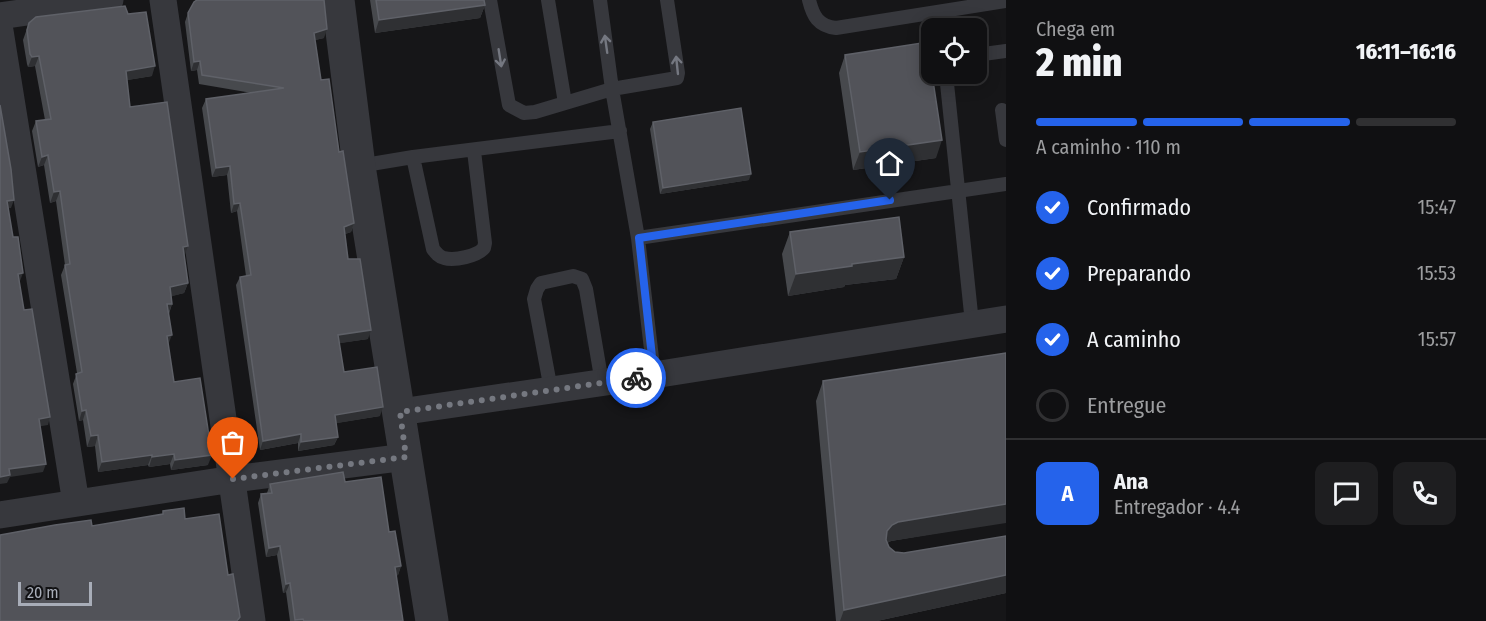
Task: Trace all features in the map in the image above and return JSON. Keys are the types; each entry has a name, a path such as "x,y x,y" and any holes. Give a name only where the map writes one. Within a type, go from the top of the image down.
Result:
{"street":[{"path":"0,16 110,0"},
{"path":"163,0 252,621"},
{"path":"338,0 359,166 432,621"},
{"path":"0,31 76,503"},
{"path":"400,412 602,383 1006,319"},
{"path":"0,515 233,479 406,457"}],"lane":[{"path":"490,0 509,105 524,113 535,112 612,89 677,78 667,0"},
{"path":"548,0 565,103"},
{"path":"600,0 612,89 639,238 654,375"},
{"path":"809,0 812,12 819,23 836,28 1006,1"},
{"path":"987,54 1006,51"},
{"path":"947,84 972,323"},
{"path":"1002,110 1006,140"},
{"path":"359,166 620,131"},
{"path":"413,157 433,249 437,255 449,259 474,254 484,248 474,151"},
{"path":"639,238 1006,184"},
{"path":"551,390 534,299 541,283 573,276 582,279 586,289 602,383"}],"building":[{"path":"197,0 324,0 327,29 314,33 321,80 329,79 339,152 343,151 354,223 344,227 348,259 360,259 371,330 338,335 344,372 377,367 383,407 335,415 338,437 301,442 301,434 263,441 240,277 251,275 240,203 234,204 230,166 216,168 206,99 284,88 202,75 200,61 194,62 188,13"},
{"path":"376,0 484,0 485,5 379,20"},
{"path":"125,6 128,14 146,12 155,66 126,71 130,107 167,102 188,246 183,247 188,283 170,287 172,304 167,304 172,335 167,336 174,382 200,378 212,455 175,460 174,454 152,457 152,455 102,462 98,435 91,436 86,410 82,411 76,374 82,372 65,265 70,264 60,191 54,192 48,155 42,157 36,121 51,119 39,56 32,57 30,54 27,30 29,23 36,17"},
{"path":"921,43 921,84 934,84 942,140 860,152 845,55"},
{"path":"0,105 14,200 7,201 13,237 18,237 23,273 18,274 24,310 32,309 50,417 39,419 46,464 9,469 10,475 0,477"},
{"path":"741,108 751,174 663,188 653,122"},
{"path":"899,217 904,257 796,274 790,232"},
{"path":"1006,353 1006,504 898,522 887,531 886,540 895,552 904,553 1006,536 1006,575 844,610 823,381"},
{"path":"343,472 345,482 381,477 389,532 395,531 401,566 395,567 403,621 295,620 290,583 286,584 280,546 269,548 261,494 272,493 270,484"},
{"path":"184,508 185,519 219,514 228,575 233,574 240,617 237,621 0,621 0,535 91,520 92,526 163,514 163,511"}],"way so far":[{"path":"233,479 406,457 400,412 636,378"}],"route":[{"path":"636,378 654,375 639,238 890,200"}]}
